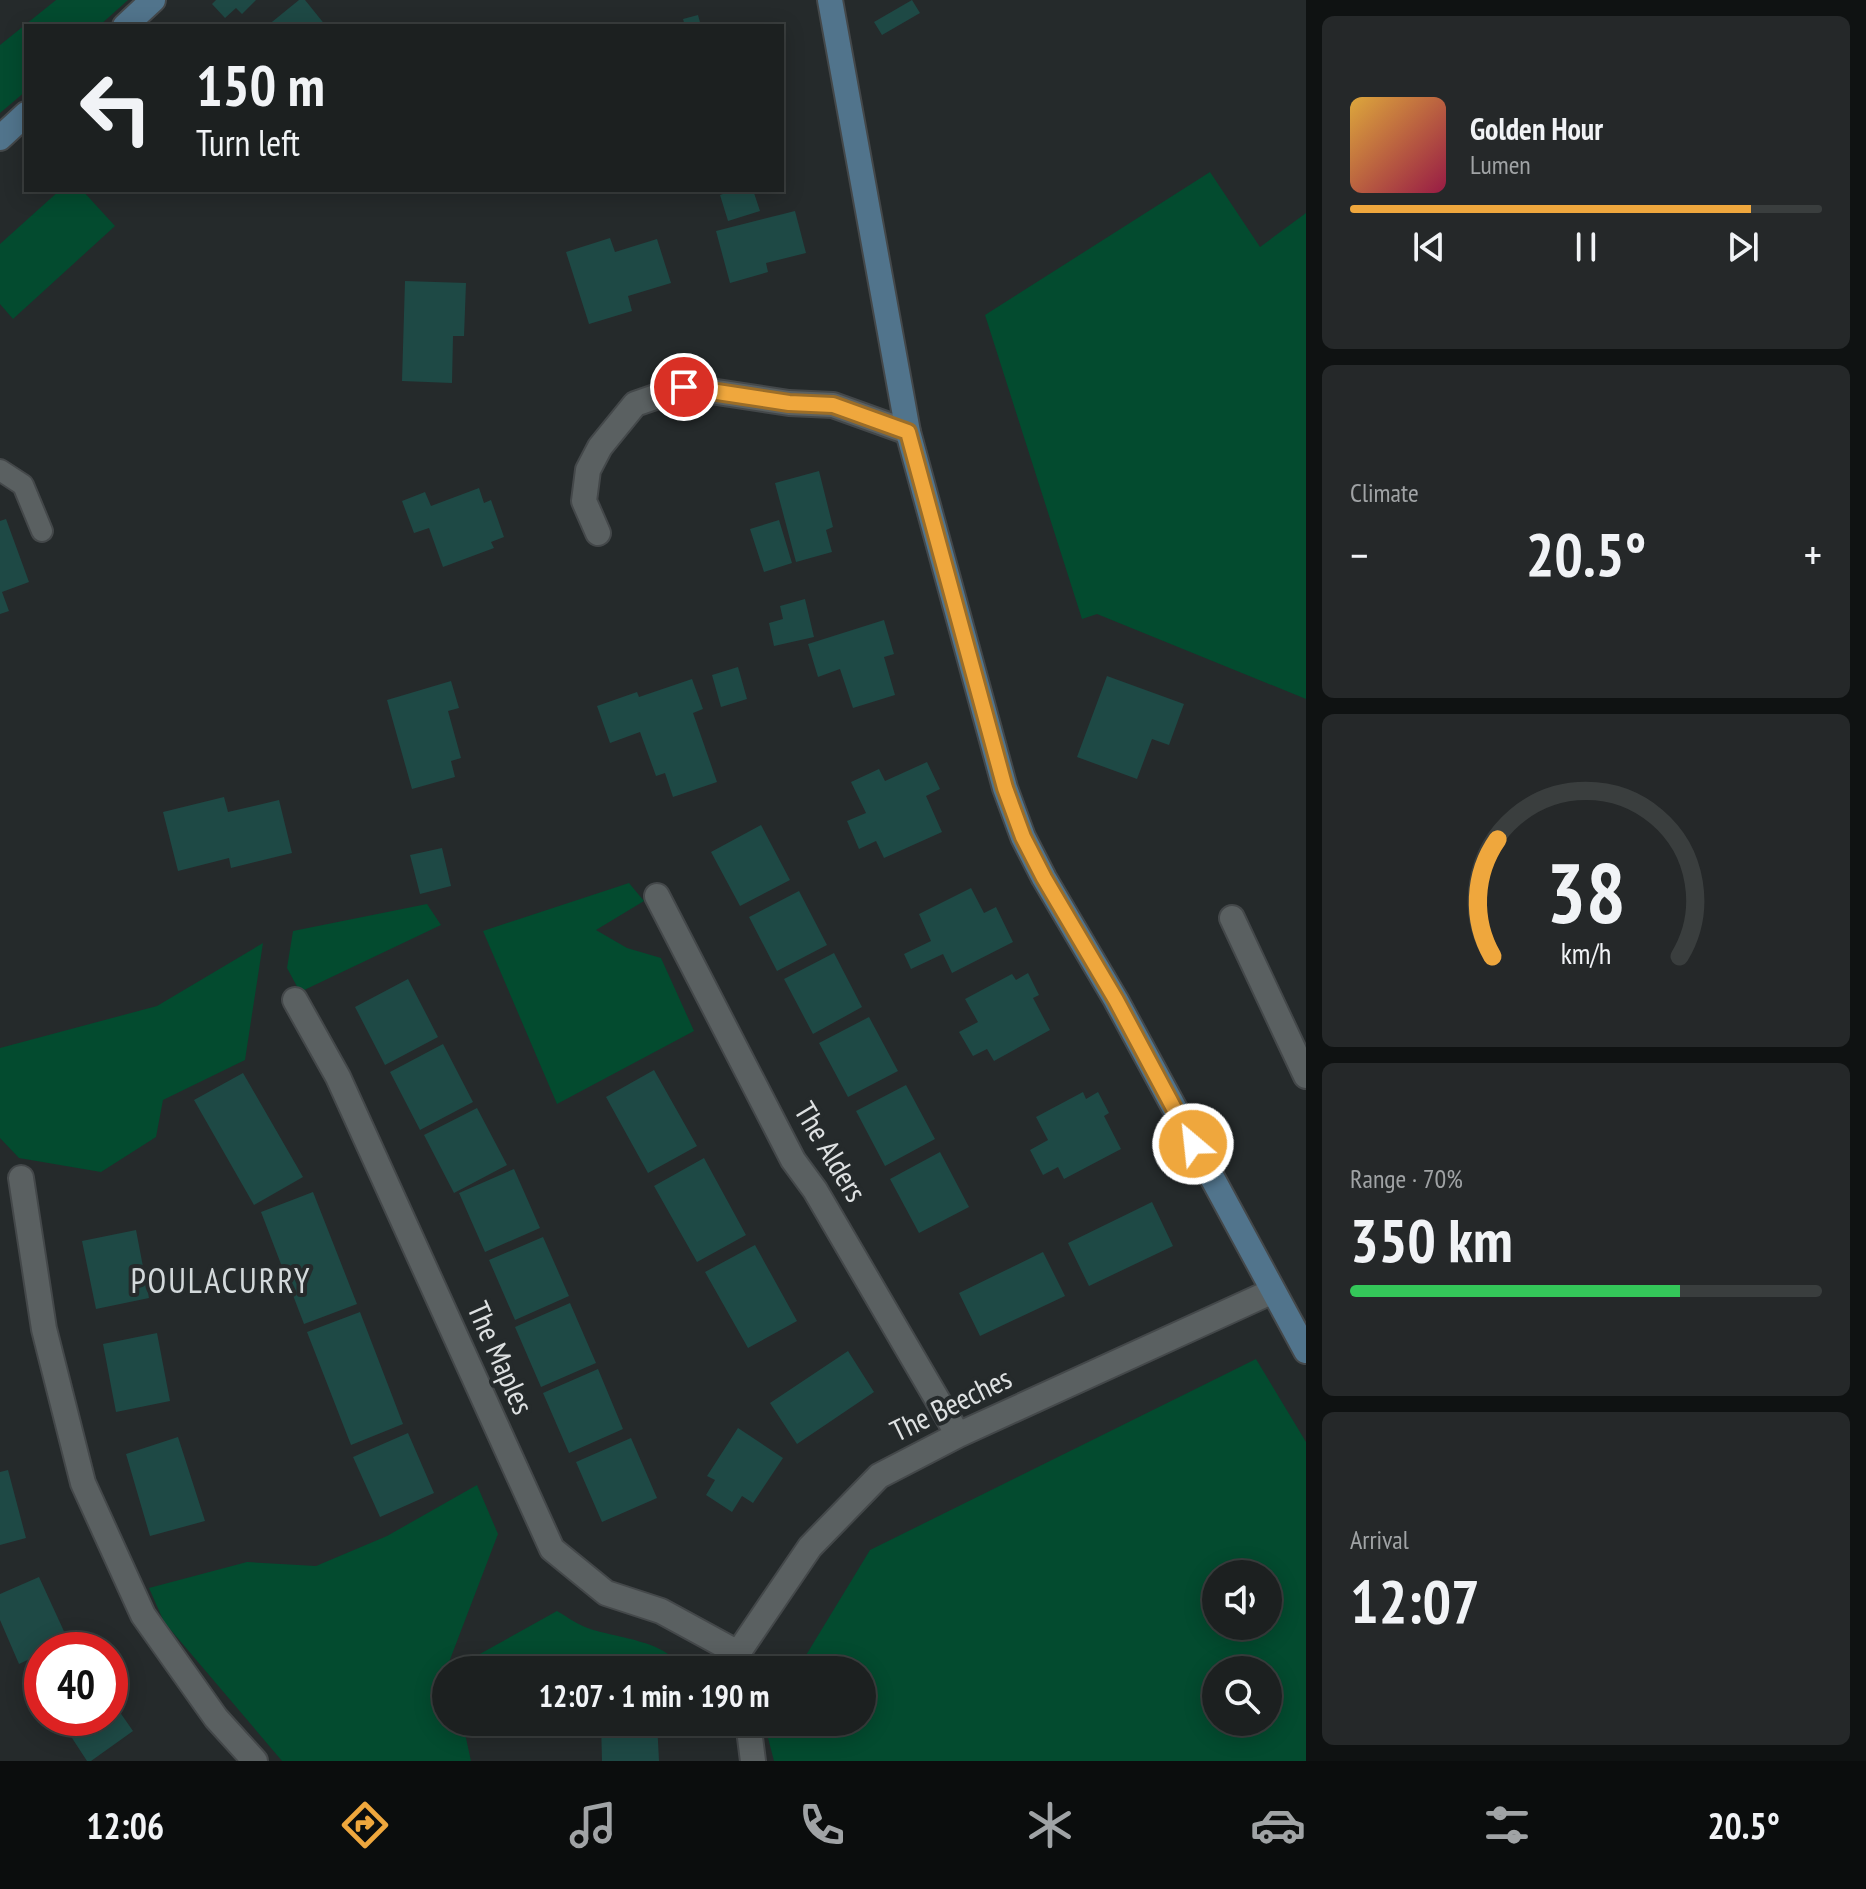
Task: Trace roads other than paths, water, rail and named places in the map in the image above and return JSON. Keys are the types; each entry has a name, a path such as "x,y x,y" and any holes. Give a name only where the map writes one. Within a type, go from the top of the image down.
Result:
{"street":[{"path":"127,24 153,0"},
{"path":"830,0 908,432 1005,788 1023,837 1116,1000 1306,1351"},
{"path":"0,138 24,116"},
{"path":"598,533 584,501 588,470 600,447 635,404 684,387 789,403 833,405 908,432"},
{"name":"The Alders","path":"657,896 793,1160 815,1190 958,1435"},
{"path":"1232,918 1306,1076"},
{"name":"The Maples","path":"295,1000 338,1077 552,1549 606,1593 661,1611 732,1656"},
{"path":"21,1178 44,1329 83,1483 143,1615 216,1718 255,1761"},
{"name":"The Beeches","path":"743,1656 810,1547 879,1476 958,1435 1273,1291"},
{"path":"750,1736 753,1761"}],"lane":[{"path":"0,470 23,485 42,531"}],"district":[{"name":"POULACURRY","path":"221,1281"}]}
